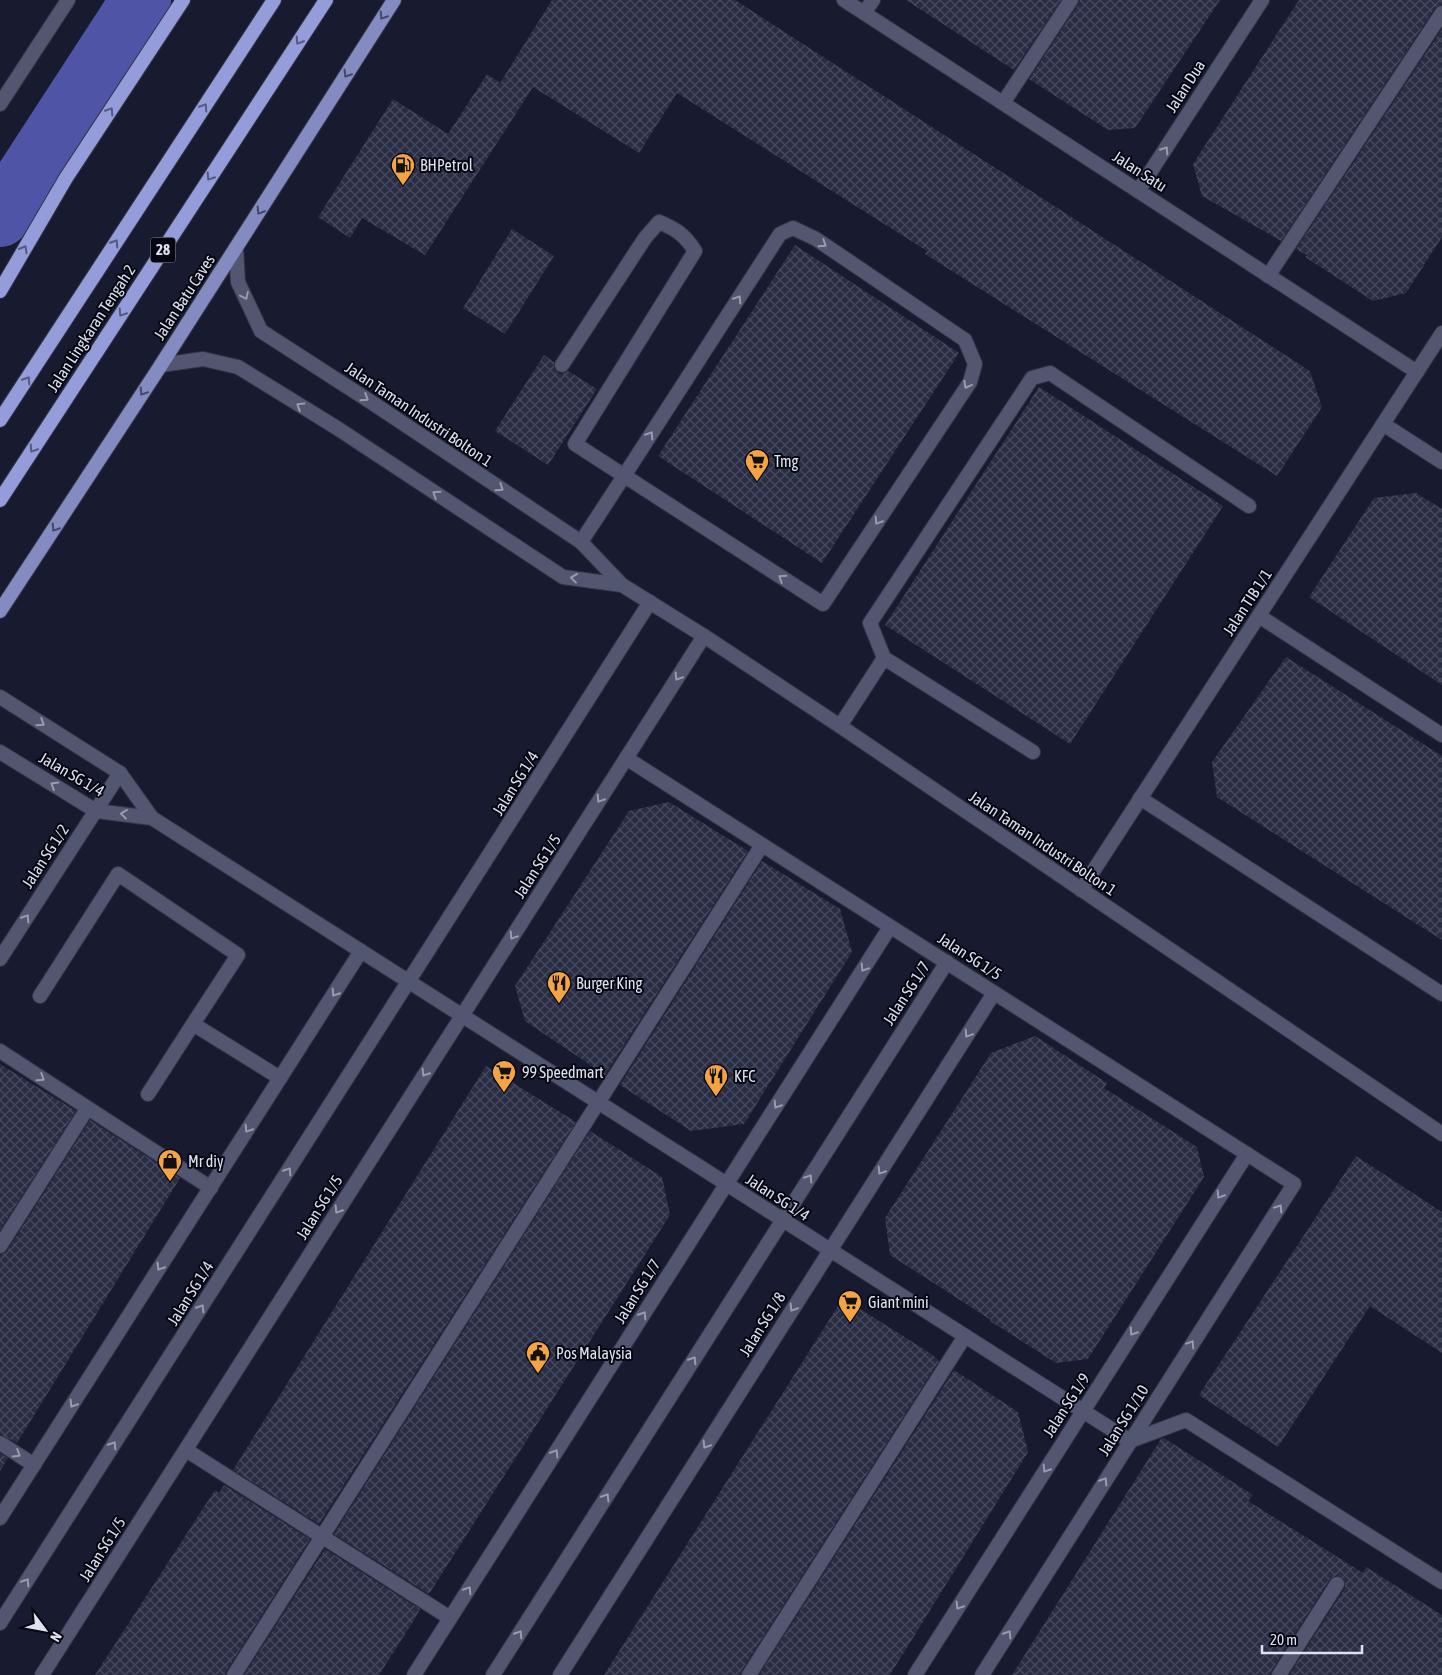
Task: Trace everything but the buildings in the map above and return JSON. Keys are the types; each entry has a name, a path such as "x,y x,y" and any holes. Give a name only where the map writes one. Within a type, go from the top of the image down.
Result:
{"highway":[{"path":"0,291 66,178 183,0"},
{"name":"Jalan Lingkaran Tengah 2","path":"0,420 274,0"},
{"name":"Jalan Lingkaran Tengah 2","path":"0,500 326,0"}],"main road":[{"name":"Jalan Batu Caves","path":"0,611 161,365 394,0"}],"street":[{"path":"0,104 68,0"},
{"name":"Jalan Satu","path":"844,0 1417,372"},
{"path":"864,13 873,0"},
{"path":"1003,103 1071,0"},
{"name":"Jalan Dua","path":"1138,191 1262,0"},
{"path":"1268,276 1442,13"},
{"path":"562,365 645,238 659,222 674,229 688,240 695,252 575,444 624,476 823,604 970,382 975,364 965,340 816,239 793,228 780,234 624,476 581,542"},
{"name":"Jalan Taman Industri Bolton 1","path":"236,248 238,282 261,331 581,542 622,585 704,636 840,726 1442,1134"},
{"name":"Jalan TIB 1/1","path":"1081,890 1442,333"},
{"name":"Jalan Taman Industri Bolton 1","path":"161,365 203,359 238,367 345,434 563,577 622,585"},
{"path":"1033,752 884,658 870,623 1032,378 1050,374 1249,506"},
{"path":"1383,424 1442,462"},
{"name":"Jalan SG 1/4","path":"0,1624 650,602"},
{"path":"1259,616 1442,735"},
{"name":"Jalan SG 1/5","path":"42,1675 704,636"},
{"path":"840,726 884,658"},
{"path":"0,696 120,773 152,818"},
{"name":"Jalan SG 1/4","path":"0,752 96,811 152,818 1130,1441"},
{"name":"Jalan SG 1/5","path":"626,758 1294,1184"},
{"name":"Jalan SG 1/2","path":"0,959 120,773"},
{"path":"1140,798 1442,994"},
{"path":"234,1675 762,845"},
{"path":"40,996 118,874 238,955 148,1094"},
{"name":"Jalan SG 1/7","path":"414,1675 890,927"},
{"path":"0,1518 361,952"},
{"name":"Jalan SG 1/7","path":"493,1675 947,962"},
{"name":"Jalan SG 1/8","path":"560,1675 994,993"},
{"path":"192,1024 280,1078"},
{"path":"0,1052 211,1188"},
{"path":"0,1246 87,1108"},
{"name":"Jalan SG 1/9","path":"915,1675 1247,1154"},
{"name":"Jalan SG 1/10","path":"982,1675 1294,1184"},
{"path":"749,1675 965,1336"},
{"path":"1130,1441 1186,1420 1442,1582"},
{"path":"0,1443 34,1464"},
{"path":"186,1450 450,1618"},
{"path":"1279,1675 1337,1584"}],"waterway":[{"path":"0,217 141,0"}],"place":[{"name":"BHPetrol","path":"403,186"},
{"name":"Tmg","path":"757,482"},
{"name":"Burger King","path":"559,1004"},
{"name":"99 Speedmart","path":"504,1093"},
{"name":"KFC","path":"716,1097"},
{"name":"Mr diy","path":"170,1182"},
{"name":"Giant mini","path":"850,1323"},
{"name":"Pos Malaysia","path":"538,1374"}]}
